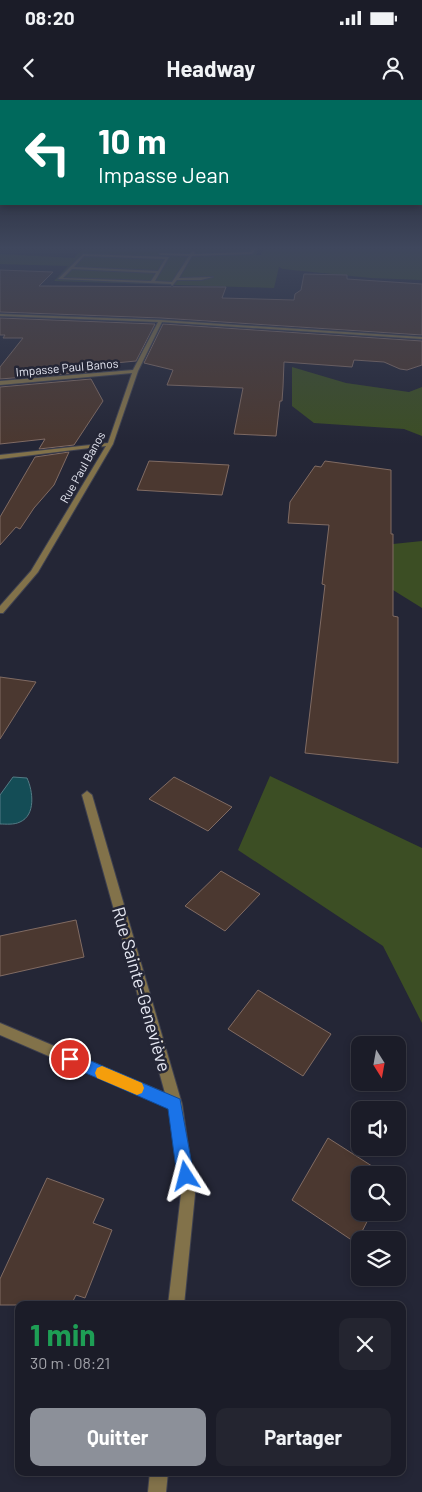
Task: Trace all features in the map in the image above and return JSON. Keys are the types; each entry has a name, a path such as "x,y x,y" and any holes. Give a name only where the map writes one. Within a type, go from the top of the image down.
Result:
{"street":[{"path":"0,315 161,321 422,338"},
{"name":"Rue Paul Banos","path":"0,612 34,572 110,444 135,371 161,321"},
{"name":"Impasse Paul Banos","path":"0,383 135,371"},
{"path":"0,457 110,444"},
{"name":"Rue Sainte-Geneviève","path":"88,795 175,1104 188,1194 176,1301"},
{"path":"0,1029 175,1104"},
{"path":"157,1492 159,1476"}],"shaded area":[{"path":"292,367 346,383 409,392 422,387 422,436 404,429 314,423 292,406"},
{"path":"422,541 422,608 393,590 393,544"},
{"path":"270,776 422,848 422,1023 383,946 238,850"},
{"path":"13,777 27,778 32,796 31,808 29,814 20,822 0,824 0,795"}],"building":[{"path":"53,314 422,314 422,335 161,318"},
{"path":"0,318 155,324 136,361 84,366 88,372 0,379 0,367 23,338 3,338 5,335 0,335"},
{"path":"163,324 422,341 422,365 407,370 384,362 354,360 352,367 284,362 282,401 280,401 276,436 234,434 243,388 167,385 173,370 144,363"},
{"path":"91,379 103,401 74,445 39,449 45,439 0,444 0,387"},
{"path":"69,452 54,485 34,508 20,529 16,527 0,545 0,517 35,457"},
{"path":"149,461 229,465 222,495 137,490"},
{"path":"325,461 391,470 393,616 398,617 398,763 305,753 325,585 322,584 329,525 288,523 290,502 315,466 321,467"},
{"path":"0,677 36,682 0,739"},
{"path":"174,777 232,807 208,831 149,799"},
{"path":"221,871 260,894 225,931 185,906"},
{"path":"76,920 84,957 0,976 0,936"},
{"path":"258,990 331,1034 303,1076 228,1029"},
{"path":"328,1138 351,1153 351,1156 356,1156 372,1166 351,1166 351,1221 367,1221 362,1231 351,1231 351,1240 292,1200"},
{"path":"47,1178 104,1199 93,1223 112,1230 85,1298 76,1295 73,1301 15,1301 15,1305 0,1305 0,1279"}],"slow traffic":[{"path":"102,1073 137,1088"}],"route":[{"path":"70,1059 175,1104 186,1176"}]}
